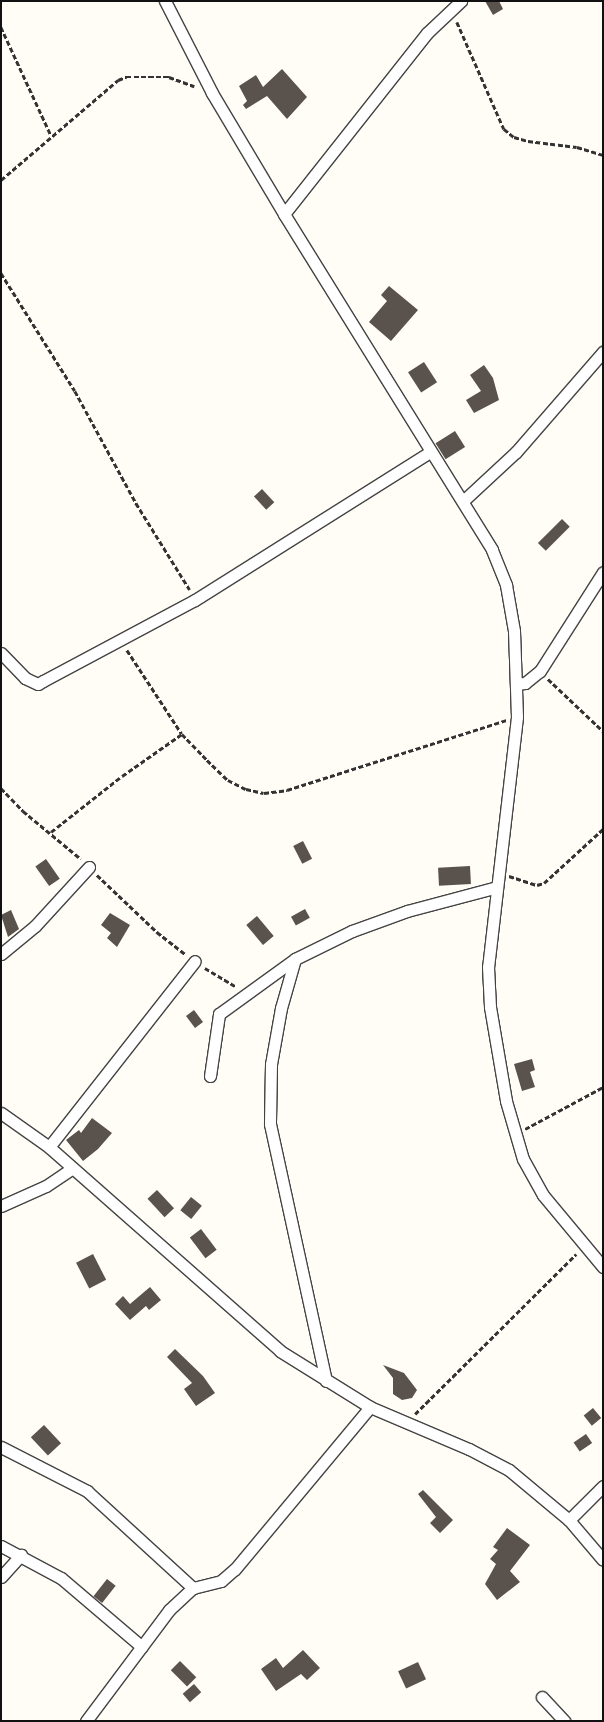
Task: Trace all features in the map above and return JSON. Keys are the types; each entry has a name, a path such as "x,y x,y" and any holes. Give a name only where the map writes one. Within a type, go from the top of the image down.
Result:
{"street":[{"path":"165,1 212,93 430,452 463,501 492,550 506,585 514,631 516,717 510,798 498,873 488,967 490,1007 506,1101 522,1159 542,1195 603,1267"},
{"path":"284,214 331,158 415,48 456,5"},
{"path":"463,501 516,452 603,352"},
{"path":"1,653 25,678 38,684 196,600 430,452"},
{"path":"516,684 525,683 540,671 603,572"},
{"path":"1,954 35,926 89,867"},
{"path":"210,1076 219,1014 295,959 352,931 398,914 497,887"},
{"path":"295,959 281,1008 271,1064 270,1124 326,1381"},
{"path":"49,1147 195,961"},
{"path":"1,1113 49,1147 280,1351 370,1407 405,1424 469,1449 509,1470 569,1520 603,1560"},
{"path":"1,1206 46,1186 73,1168"},
{"path":"86,1721 169,1610 194,1588 221,1581 235,1569 370,1407"},
{"path":"1,1447 86,1491 194,1588"},
{"path":"569,1520 603,1486"},
{"path":"1,1546 62,1578 142,1647"},
{"path":"1,1577 20,1556"},
{"path":"542,1696 564,1721"}],"path":[{"path":"456,5 504,129 514,137 528,141 577,147 603,155"},
{"path":"1,27 51,136"},
{"path":"1,180 110,86 126,77 169,77 212,93"},
{"path":"1,273 75,391 136,503 196,600"},
{"path":"121,640 182,734 228,780 246,789 264,792 296,788 516,717"},
{"path":"540,671 603,732"},
{"path":"52,832 128,771 182,734"},
{"path":"1,788 23,811 52,832 157,932 195,961 246,994"},
{"path":"498,873 540,885 603,829"},
{"path":"515,1134 603,1087"},
{"path":"405,1424 584,1246"}],"building":[{"path":"485,1 499,1 503,9 493,15"},
{"path":"282,69 307,97 287,119 267,96 246,109 243,105 247,101 239,86 256,75 263,87"},
{"path":"389,286 418,310 391,341 369,322 387,301 381,295"},
{"path":"424,362 437,382 421,392 408,372"},
{"path":"484,365 493,378 499,400 474,413 466,400 481,391 470,375"},
{"path":"455,431 465,447 446,459 435,443"},
{"path":"262,489 274,502 266,510 254,497"},
{"path":"562,519 570,527 546,551 538,543"},
{"path":"303,841 312,859 302,864 293,846"},
{"path":"46,859 60,879 49,886 35,866"},
{"path":"470,866 471,884 439,886 438,868"},
{"path":"305,909 310,918 296,926 291,917"},
{"path":"11,910 19,929 8,937 1,915"},
{"path":"110,913 130,925 117,947 107,938 111,933 101,925"},
{"path":"257,916 274,936 263,945 246,925"},
{"path":"194,1010 203,1022 195,1028 186,1016"},
{"path":"532,1059 535,1070 530,1072 535,1087 522,1091 514,1064"},
{"path":"92,1118 112,1133 98,1149 83,1161 66,1140 79,1130 81,1133"},
{"path":"157,1190 174,1208 165,1217 147,1199"},
{"path":"191,1197 202,1206 191,1219 180,1210"},
{"path":"201,1229 217,1250 205,1258 190,1237"},
{"path":"93,1254 106,1280 89,1288 76,1263"},
{"path":"150,1287 161,1300 149,1310 146,1306 130,1320 115,1304 123,1296 130,1304"},
{"path":"175,1349 203,1376 215,1393 196,1406 184,1389 192,1383 167,1357"},
{"path":"383,1365 404,1373 417,1390 412,1398 402,1400 393,1394 393,1378"},
{"path":"593,1408 601,1418 592,1426 584,1416"},
{"path":"44,1425 61,1443 48,1456 31,1437"},
{"path":"586,1434 592,1443 580,1452 574,1442"},
{"path":"423,1490 453,1520 440,1533 430,1523 436,1517 418,1494"},
{"path":"507,1528 530,1545 510,1571 520,1582 497,1600 485,1584 496,1564 490,1559 498,1550 493,1547"},
{"path":"107,1579 116,1586 102,1603 93,1596"},
{"path":"303,1650 320,1668 307,1680 301,1674 276,1691 261,1669 276,1658 283,1668"},
{"path":"180,1661 196,1677 187,1686 171,1670"},
{"path":"418,1662 426,1679 406,1689 398,1671"},
{"path":"194,1684 201,1692 190,1702 183,1694"}]}
